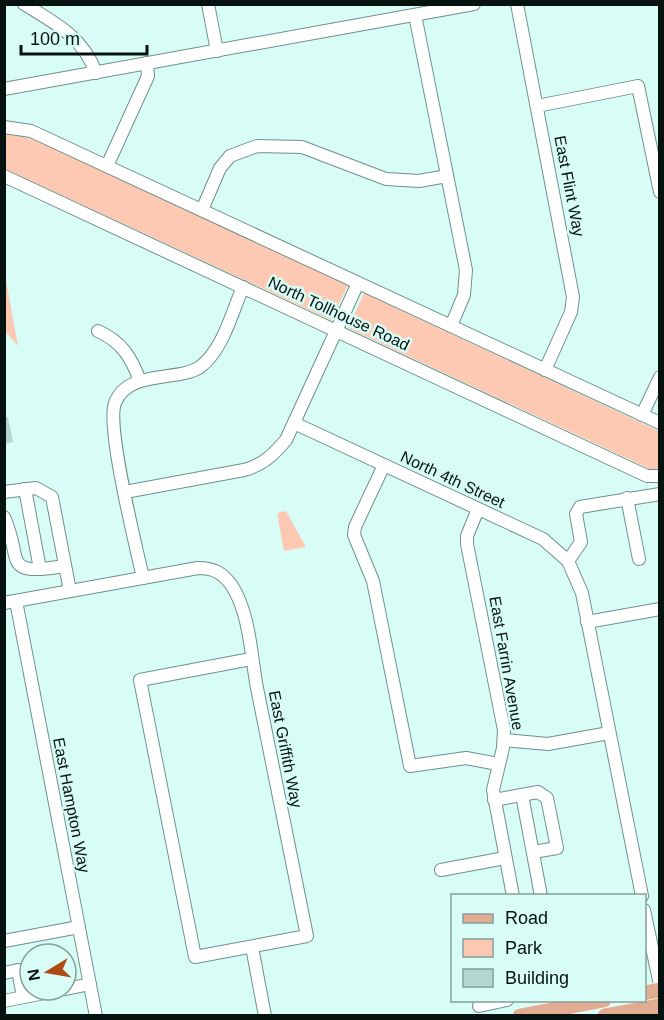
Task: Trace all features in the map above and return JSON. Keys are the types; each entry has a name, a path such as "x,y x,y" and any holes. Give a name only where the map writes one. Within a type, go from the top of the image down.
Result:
{"main road":[{"path":"520,1016 594,1002"},
{"path":"605,1016 660,1006"}],"street":[{"path":"24,4 78,40 89,54 96,73"},
{"path":"208,4 217,51"},
{"name":"East Flint Way","path":"517,4 573,297 571,312 544,370"},
{"path":"4,89 468,5"},
{"path":"415,15 466,276 464,295 451,326"},
{"path":"107,166 148,76 147,63"},
{"path":"537,106 638,86 660,192"},
{"path":"4,127 31,131 660,423"},
{"path":"202,210 220,168 230,156 244,149 286,145 325,151 386,179 419,181 447,176"},
{"name":"North Tollhouse Road","path":"4,176 647,476 660,476"},
{"path":"125,492 256,467 275,454 286,440 358,283"},
{"path":"10,602 143,578 112,418 115,403 123,390 140,381 198,368 215,351 243,287"},
{"path":"98,330 120,344 128,353 140,381"},
{"path":"642,415 660,377"},
{"name":"North 4th Street","path":"294,423 543,539 568,561 577,576 642,894"},
{"path":"384,465 355,527 354,535 373,581 410,766 466,758 498,764"},
{"path":"4,492 36,488 52,497 70,591"},
{"path":"26,489 40,569"},
{"path":"568,561 581,542 576,514 580,507 660,494"},
{"path":"627,498 639,559"},
{"name":"East Farrin Avenue","path":"478,509 467,536 467,544 504,740 494,780 494,800 513,894"},
{"path":"5,515 16,564 29,571 65,566"},
{"name":"East Griffith Way","path":"143,578 210,568 222,573 232,587 241,607 307,936 252,947"},
{"name":"East Hampton Way","path":"10,602 96,1016"},
{"path":"587,622 660,609"},
{"path":"251,659 140,680 195,957 252,947 265,1016"},
{"path":"504,740 548,744 609,733"},
{"path":"494,800 538,792 547,798 557,848 533,852"},
{"path":"522,795 541,894"},
{"path":"441,870 506,858"},
{"path":"646,916 655,976"},
{"path":"4,941 79,927"},
{"path":"78,986 90,984"},
{"path":"479,1006 498,1002"}],"green space":[{"path":"5,132 38,141 348,285 331,320 5,169"},
{"path":"5,275 18,346 5,331"},
{"path":"364,293 659,431 659,469 652,470 348,328"},
{"path":"286,511 306,547 284,551 277,513"}],"building":[{"path":"4,417 8,417 13,442 4,444"}]}
